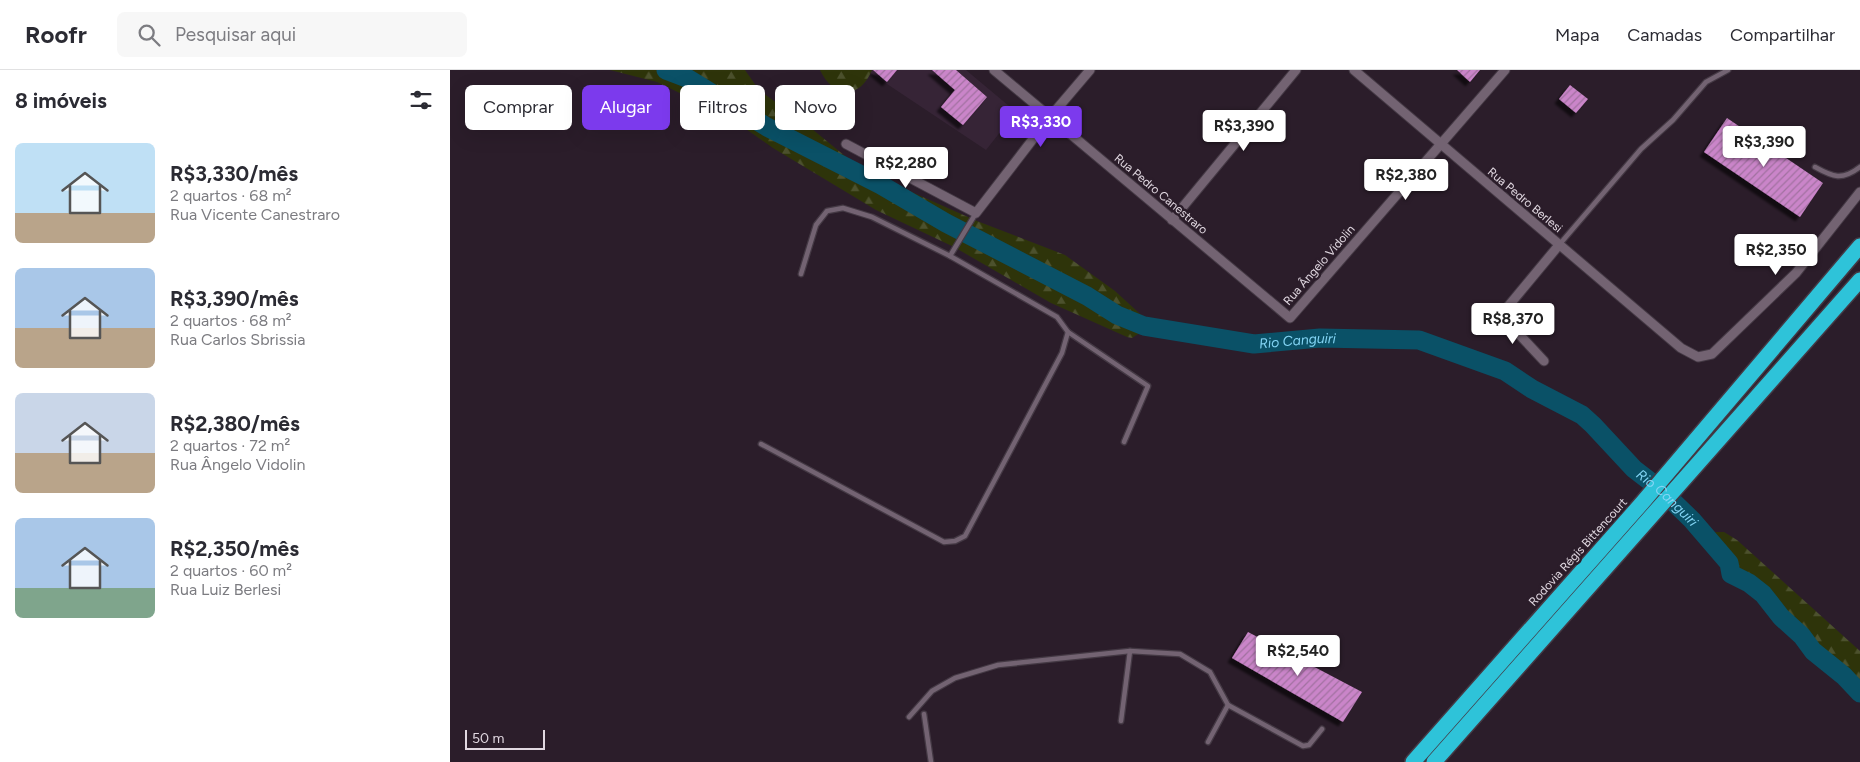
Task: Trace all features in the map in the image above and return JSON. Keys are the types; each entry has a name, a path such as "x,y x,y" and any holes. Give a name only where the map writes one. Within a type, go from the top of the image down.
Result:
{"highway":[{"name":"Rodovia Régis Bittencourt","path":"1434,762 1647,509 1670,470 1860,246"},
{"name":"Rodovia Régis Bittencourt","path":"1413,762 1647,509 1682,481 1860,280"}],"street":[{"name":"Rua Pedro Canestraro","path":"994,70 1290,318"},
{"path":"846,144 974,216 1050,117 1090,70"},
{"path":"1172,220 1296,70"},
{"name":"Rua Pedro Berlesi","path":"1354,70 1681,348 1698,357 1712,354 1796,273 1860,192"},
{"name":"Rua Ângelo Vidolin","path":"1290,318 1505,70"},
{"path":"1491,327 1559,245"},
{"path":"1504,312 1516,331 1544,361"}],"lane":[{"path":"1559,245 1641,149 1674,120 1706,82 1728,70"},
{"path":"1815,167 1833,176 1842,176 1860,167"},
{"path":"801,274 816,225 827,211 844,208 872,217 950,256 1057,317 1068,332 1148,386 1124,442"},
{"path":"950,256 974,216"},
{"path":"761,444 944,542 955,541 965,536 1062,353 1068,332"},
{"path":"1121,722 1130,651"},
{"path":"909,717 932,692 954,678 998,665 1130,651 1180,654 1210,672 1228,705 1303,746 1309,745 1322,729"},
{"path":"1208,742 1228,705"},
{"path":"924,714 931,762"}],"shaded area":[{"path":"870,70 966,70 1027,121 1027,126 1018,137 1005,126 986,150 869,72"}],"green space":[{"path":"610,70 745,70 756,85 680,85 680,93 670,88 670,85 663,85"},
{"path":"820,70 872,70 867,80 855,90 855,85 831,85"},
{"path":"765,94 775,102 775,130 813,130 862,170 977,221 1065,255 1115,291 1150,323 1146,329 1132,338 1127,337 1051,303 954,247 876,210 773,148 747,130 765,130"},
{"path":"1716,532 1724,532 1737,540 1860,651 1860,693 1818,657 1740,580 1704,538"}],"building":[{"path":"873,70 897,70 887,82"},
{"path":"932,70 956,70 987,97 963,125 941,107 955,90"},
{"path":"1457,70 1480,70 1470,82"},
{"path":"1570,85 1588,99 1576,113 1559,99"},
{"path":"1727,118 1823,183 1800,217 1704,152"},
{"path":"1248,632 1362,692 1343,722 1232,658"}],"waterway":[{"name":"Rio Canguiri","path":"666,70 687,78 767,127 881,185 946,223 1087,296 1117,315 1144,326 1254,344 1320,338 1419,340 1505,371 1532,389 1582,415 1634,469 1660,489 1692,520 1729,563 1731,574 1749,583 1763,594 1781,617 1802,636 1813,651 1844,676 1860,693"}]}
